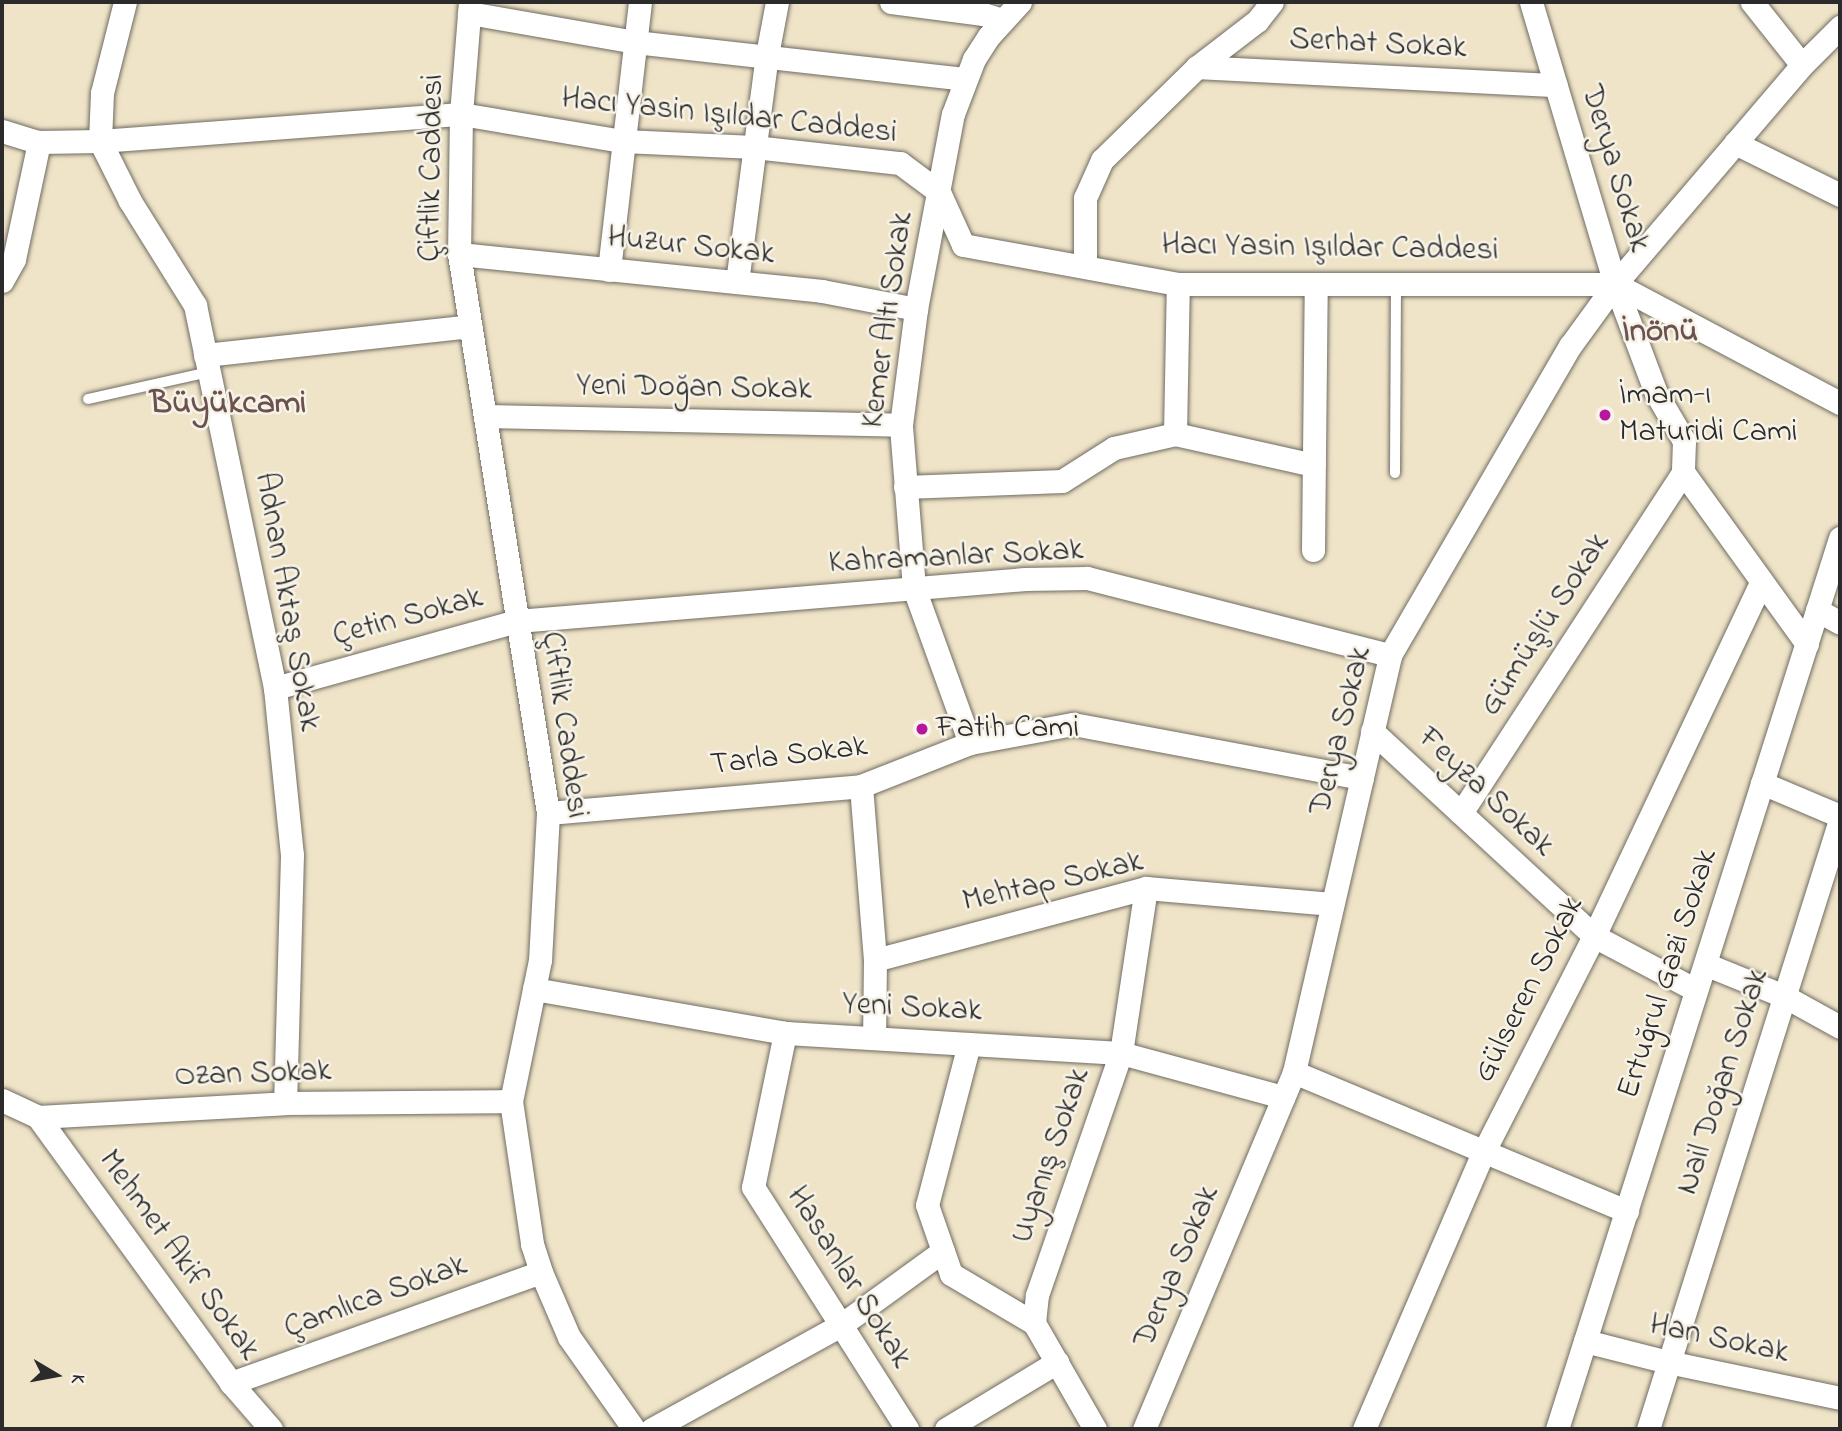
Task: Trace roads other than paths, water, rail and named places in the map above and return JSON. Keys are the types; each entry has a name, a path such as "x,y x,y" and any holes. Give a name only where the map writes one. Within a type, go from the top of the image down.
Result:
{"street":[{"path":"100,141 102,93 125,2"},
{"path":"609,270 640,2"},
{"path":"737,282 767,55 777,2"},
{"path":"891,2 1003,20"},
{"name":"Kemer Altı Sokak","path":"970,743 914,588 901,425 916,309 953,114 964,79 974,59 1020,2"},
{"path":"1085,266 1085,198 1102,160 1197,67 1257,21 1272,2"},
{"name":"Derya Sokak","path":"1144,1429 1294,1072 1390,655 1570,346 1615,284 1531,2"},
{"path":"1752,2 1802,65"},
{"path":"470,7 635,42 964,79"},
{"name":"Çiftlik Caddesi","path":"470,7 461,114 459,254 548,813 540,960 511,1101 532,1244 541,1272 569,1337 634,1429"},
{"path":"1807,644 1683,472 1684,441 1656,393 1615,284 1802,65 1839,31"},
{"name":"Serhat Sokak","path":"1197,67 1556,85"},
{"name":"Hacı Yasin Işıldar Caddesi","path":"2,131 39,142 100,141 461,114 623,141 754,147 900,163 939,192 964,245 1178,284 1615,284 1840,403"},
{"name":"Adnan Aktaş Sokak","path":"100,141 130,201 195,305 275,688 292,855 285,1102"},
{"path":"2,281 39,142"},
{"path":"1735,143 1840,195"},
{"name":"Huzur Sokak","path":"459,254 822,291 916,309"},
{"path":"1175,435 1178,284"},
{"path":"1313,550 1316,284"},
{"path":"207,363 470,326"},
{"name":"Yeni Doğan Sokak","path":"485,416 901,425"},
{"path":"905,487 1062,481 1114,449 1175,435 1314,465"},
{"name":"Gümüşlü Sokak","path":"1461,813 1683,472"},
{"name":"Ertuğrul Gazi Sokak","path":"1558,1429 1840,538"},
{"name":"Kahramanlar Sokak","path":"517,621 1024,579 1087,578 1390,655"},
{"name":"Gülseren Sokak","path":"1364,1429 1484,1151 1594,936 1761,583"},
{"path":"1817,610 1840,623"},
{"name":"Çetin Sokak","path":"275,688 517,621"},
{"name":"Tarla Sokak","path":"548,813 861,786 970,743 1073,724 1362,778"},
{"name":"Feyza Sokak","path":"1372,731 1594,936 1696,990"},
{"path":"1762,783 1840,818"},
{"path":"861,786 875,960 874,1038"},
{"name":"Nail Doğan Sokak","path":"1648,1429 1840,818"},
{"name":"Mehtap Sokak","path":"875,960 1146,888 1332,904"},
{"name":"Uyanış Sokak","path":"1034,1323 1037,1295 1121,1053 1146,888"},
{"path":"1705,964 1784,996 1840,1027"},
{"name":"Yeni Sokak","path":"534,989 785,1033 1121,1053 1283,1097"},
{"name":"Hasanlar Sokak","path":"785,1033 753,1187 907,1429"},
{"path":"969,1044 927,1205 951,1274 1034,1323 1095,1429"},
{"path":"1294,1072 1627,1211"},
{"name":"Ozan Sokak","path":"2,1100 38,1117 285,1102 511,1101"},
{"name":"Mehmet Akif Sokak","path":"38,1117 231,1383 271,1429"},
{"path":"652,1429 841,1325 943,1251"},
{"name":"Çamlıca Sokak","path":"231,1383 541,1272"},
{"name":"Han Sokak","path":"1585,1341 1668,1362 1840,1398"},
{"path":"946,1429 1057,1362"}],"lane":[{"path":"1395,473 1396,284"},
{"path":"88,399 207,363"}],"place":[{"name":"İmam-ı Maturidi Cami","path":"1605,415"},
{"name":"Fatih Cami","path":"922,729"}],"district":[{"name":"İnönü","path":"1660,333"},
{"name":"Büyükcami","path":"228,405"}]}
